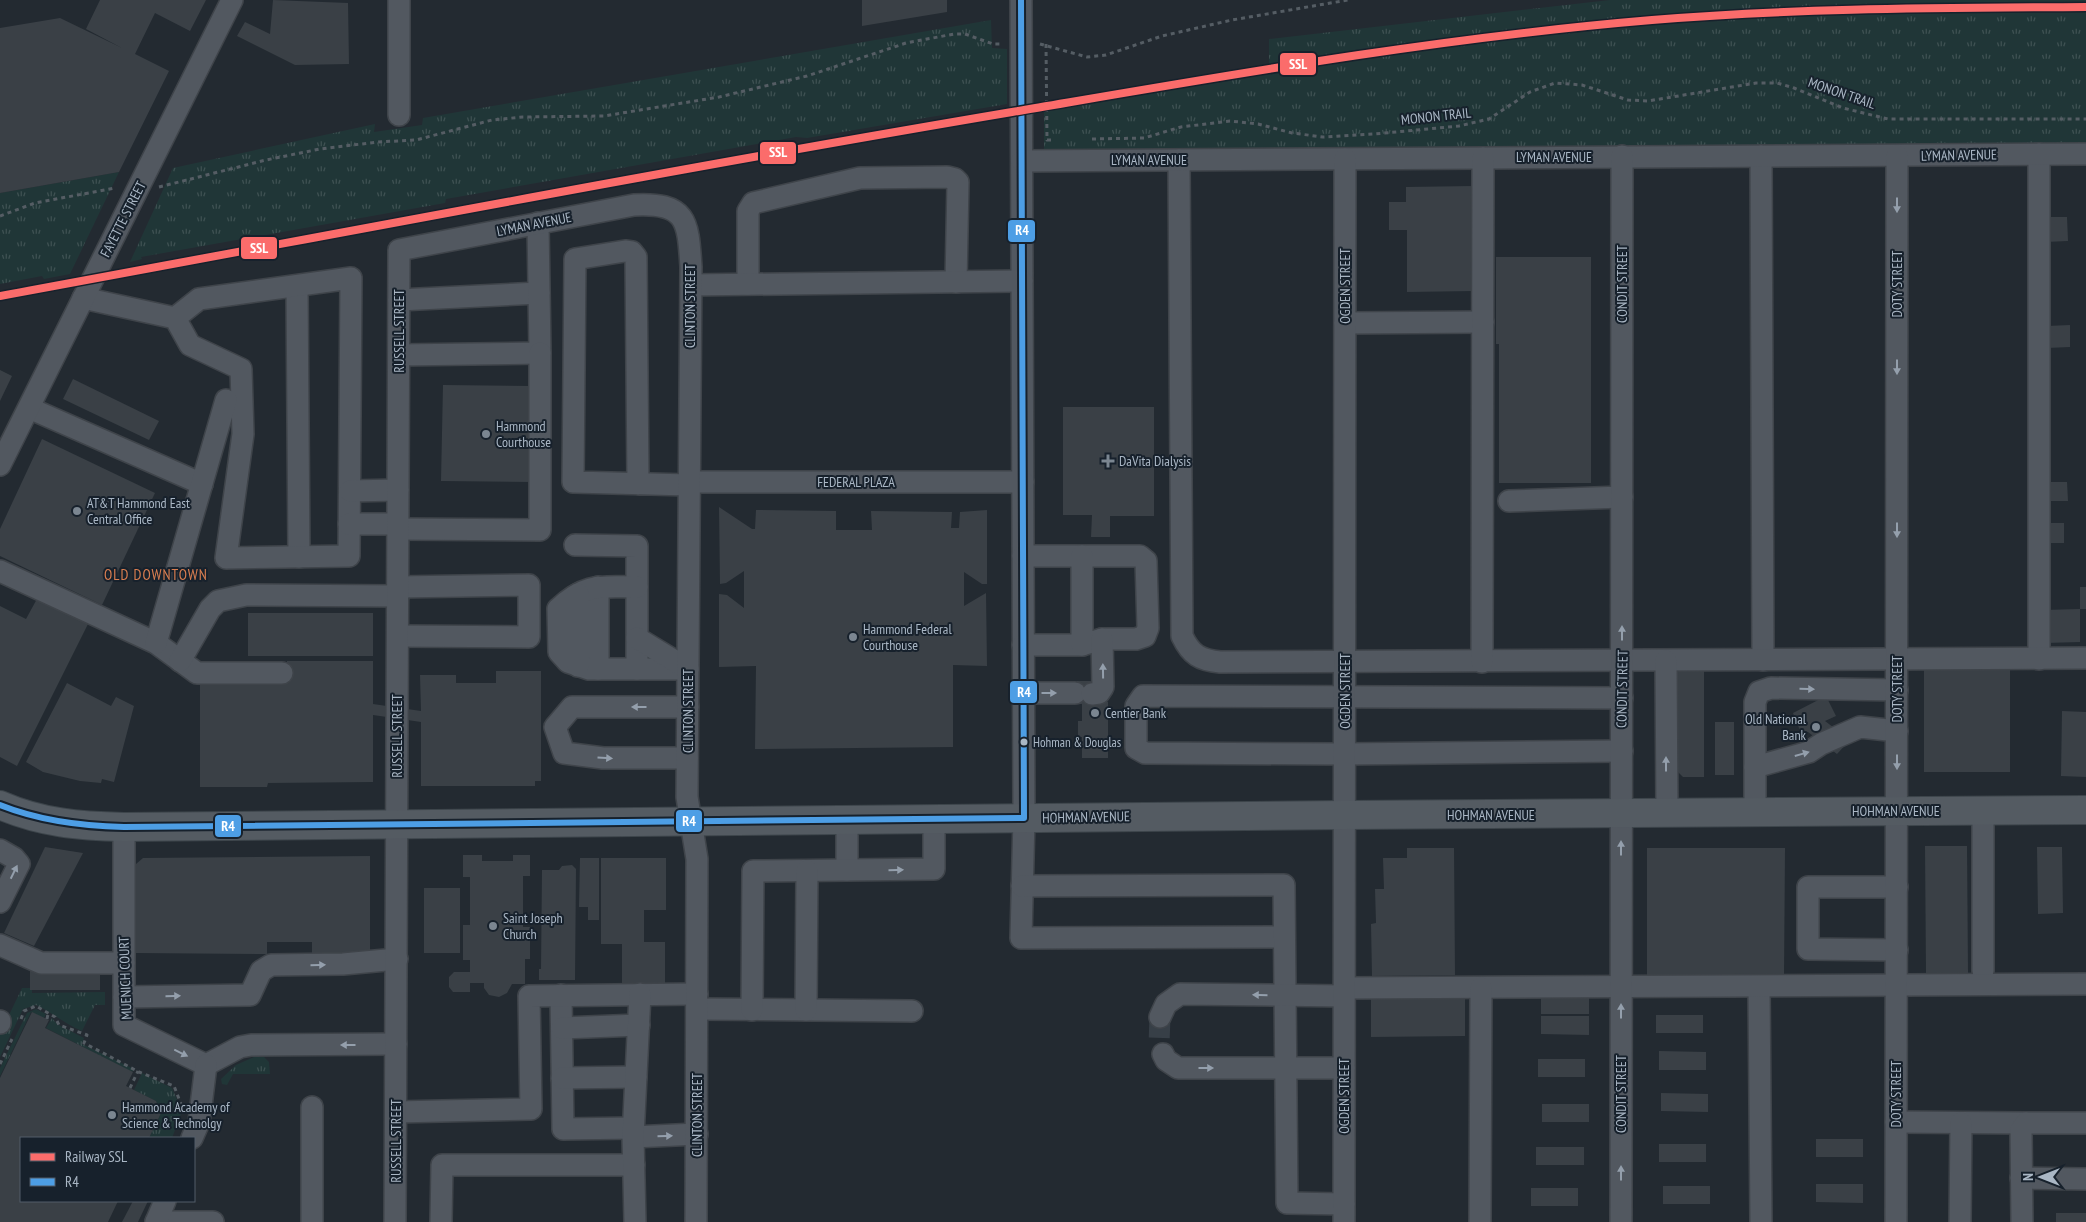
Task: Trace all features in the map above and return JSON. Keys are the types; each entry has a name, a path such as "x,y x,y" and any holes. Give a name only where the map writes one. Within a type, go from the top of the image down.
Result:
{"main road":[{"name":"HOHMAN AVENUE","path":"0,805 26,816 62,824 124,828 1344,815 2086,810"}],"street":[{"name":"FAYETTE STREET","path":"0,465 232,0"},
{"path":"399,0 399,116"},
{"path":"1021,0 1024,818 1021,938 1284,937"},
{"path":"2038,154 2039,658"},
{"name":"LYMAN AVENUE","path":"1022,160 2086,154"},
{"name":"CONDIT STREET","path":"1621,1222 1622,156"},
{"path":"1761,156 1763,660"},
{"name":"DOTY STREET","path":"1896,1222 1897,156"},
{"path":"1482,662 1483,158"},
{"name":"OGDEN STREET","path":"1344,1213 1345,159"},
{"path":"1179,160 1182,636 1193,655 1204,661 1345,663 2086,658"},
{"path":"748,284 748,211 753,204 851,180 947,177 958,182 956,282"},
{"name":"LYMAN AVENUE","path":"399,250 634,205 654,204 669,208"},
{"name":"CLINTON STREET","path":"669,208 685,222 689,234 691,285 687,797 697,859 696,1222"},
{"path":"349,524 540,530 538,223"},
{"name":"RUSSELL STREET","path":"396,1222 399,250"},
{"name":"FEDERAL PLAZA","path":"638,484 636,257 632,252 625,251 575,258 573,482 638,484 690,484 1023,482"},
{"path":"83,298 175,318 190,345 240,369 243,434 226,558 349,556 350,278 199,299 175,318"},
{"path":"691,285 1022,281"},
{"path":"297,286 299,556"},
{"path":"399,300 539,293"},
{"path":"1345,323 1483,322"},
{"path":"399,355 540,353"},
{"path":"156,643 226,400"},
{"path":"29,408 202,484"},
{"path":"350,490 398,490"},
{"path":"1509,501 1622,497"},
{"path":"575,545 637,546 637,669"},
{"path":"1023,556 1140,556 1146,561 1148,628 1145,636 1136,639 1023,645"},
{"path":"1023,693 1099,693 1103,687 1092,642 1082,556"},
{"path":"0,571 156,643 197,674 282,674"},
{"path":"180,661 210,609 218,601 246,595 398,592 529,585 528,637 398,636"},
{"path":"583,592 637,587"},
{"path":"583,592 583,667"},
{"path":"583,592 583,667"},
{"path":"637,638 688,669"},
{"path":"1666,661 1667,813"},
{"path":"583,667 688,669"},
{"path":"1755,812 1755,702 1759,692 1771,688 1897,690"},
{"path":"1622,698 1144,696 1136,706 1136,748 1145,754 1622,751"},
{"path":"687,758 603,758 564,753 555,727 572,707 688,707"},
{"path":"1755,767 1809,752 1821,744 1860,727 1897,731"},
{"path":"1983,811 1983,970"},
{"path":"752,1010 753,871 934,869 934,819"},
{"path":"847,820 847,870"},
{"name":"MUENICH COURT","path":"124,828 124,1025 206,1066"},
{"path":"0,850 14,858 19,864 0,902"},
{"path":"806,1010 807,871"},
{"path":"1022,886 1284,885 1287,1203 1344,1213"},
{"path":"1897,887 1808,887 1808,949 1897,950"},
{"path":"0,945 41,963 124,963"},
{"path":"124,997 250,996 261,971 271,965 343,964 397,959"},
{"path":"1160,1017 1166,1004 1180,994 1285,995 1480,988 2086,984"},
{"path":"1759,987 1761,1222"},
{"path":"1480,988 1480,1222"},
{"path":"635,1222 633,1133 640,994"},
{"path":"396,1112 531,1109 529,996 640,994 752,1010 912,1011"},
{"path":"561,996 563,1129 697,1134"},
{"path":"562,1028 639,1025"},
{"path":"192,1137 199,1122 206,1066 240,1047 251,1045 396,1044"},
{"path":"1163,1054 1166,1060 1178,1068 1344,1068"},
{"path":"562,1078 636,1077"},
{"path":"312,1107 312,1222"},
{"path":"1896,1122 2086,1123"},
{"path":"1960,1222 1961,1123"},
{"path":"2022,1222 2019,1140 2020,1130 2026,1123"},
{"path":"441,1222 442,1165 634,1165"},
{"path":"2020,1178 2086,1178"},
{"path":"165,1202 156,1222 213,1222"}],"path":[{"path":"1056,140 1047,140 1046,44 1087,57 1106,55 1162,36 1232,20 1348,0"},
{"path":"165,186 275,158 330,148 416,140 492,120 522,117 604,116 719,97 807,76 906,43 954,34 965,34 993,44"},
{"name":"MONON TRAIL","path":"1084,139 1144,138 1181,127 1230,121 1258,124 1292,134 1323,137 1459,126 1489,119 1530,92 1555,83 1582,85 1616,97 1648,101 1756,83 1777,83 1843,108 1888,119 2086,119"},
{"path":"0,216 35,203 110,188"},
{"path":"0,1064 8,1025 24,1011 36,1006 55,1017 59,1025 87,1035 84,1043 138,1071 174,1086 182,1106"},
{"path":"47,1019 48,1014"},
{"path":"130,1088 138,1071"}],"green space":[{"path":"1610,0 2086,0 2086,152 1044,160 1044,107 1269,68 1269,39"},
{"path":"991,20 992,48 1007,49 1007,104 807,138 796,137 446,199 445,203 141,257 142,259 130,262 173,168 375,124 374,132 422,125 423,118"},
{"path":"119,172 70,274 44,279 42,276 0,284 0,193"},
{"path":"22,988 32,988 32,993 105,992 105,1005 95,1005 82,1031 36,1005 23,1009 0,1057 0,1034"},
{"path":"36,1009 46,1014 44,1018 31,1012 0,1076 0,1068 27,1013"},
{"path":"52,1018 57,1024 84,1038 82,1044 134,1069 132,1072 46,1028"},
{"path":"254,1057 264,1057 269,1062 270,1074 233,1074 227,1085 222,1084 221,1079 236,1065"},
{"path":"142,1073 172,1088 182,1111 172,1137 149,1137 161,1113 156,1101 134,1090"}],"building":[{"path":"100,0 206,0 190,31 155,13 135,54 169,71 119,172 0,193 0,28 60,18 122,48 86,29"},
{"path":"273,0 348,3 349,64 295,65 237,36 245,22 270,34"},
{"path":"862,0 947,0 947,12 862,26"},
{"path":"1473,186 1474,291 1407,292 1407,230 1389,230 1389,202 1406,202 1406,187"},
{"path":"2044,217 2067,217 2068,241 2045,242"},
{"path":"1496,257 1591,257 1591,483 1499,483 1499,344 1496,344"},
{"path":"2070,325 2070,347 2047,348 2047,326"},
{"path":"0,370 12,376 0,401"},
{"path":"73,379 159,421 149,440 63,399"},
{"name":"Hammond Courthouse","path":"443,385 531,386 531,482 441,481"},
{"name":"DaVita Dialysis","path":"1063,407 1154,407 1154,516 1110,516 1110,537 1091,537 1092,515 1063,515"},
{"name":"AT&T Hammond East Central Office","path":"42,439 155,493 102,605 0,556 0,529"},
{"path":"2048,482 2067,482 2068,501 2048,501"},
{"name":"Hammond Federal Courthouse","path":"719,507 752,529 755,529 756,510 836,511 836,530 872,530 871,511 952,512 951,528 959,528 960,512 987,510 987,584 982,584 964,572 964,606 986,593 987,666 953,665 953,747 755,749 756,666 719,667 719,594 727,595 744,608 744,571 726,583 720,584"},
{"path":"2044,523 2064,523 2064,543 2044,543"},
{"path":"2080,587 2086,587 2086,609 2080,609"},
{"path":"38,597 89,622 17,766 0,757 0,606 26,619"},
{"path":"2080,609 2080,642 2045,643 2044,610"},
{"path":"248,613 373,613 373,656 248,656"},
{"path":"287,661 373,661 373,704 421,711 420,675 456,675 456,683 496,683 496,671 541,671 541,781 535,781 535,786 421,786 421,722 373,715 373,782 268,783 267,787 200,787 200,682 287,682"},
{"path":"1924,662 2010,662 2010,772 1924,772"},
{"path":"1677,663 1704,663 1704,777 1683,777 1677,771"},
{"name":"Centier Bank","path":"1077,681 1092,681 1092,702 1108,702 1108,758 1082,758 1082,737 1078,737 1078,721 1082,721 1082,704 1077,704"},
{"path":"67,683 111,706 116,697 134,706 114,782 102,779 101,783 80,781 43,772 26,762"},
{"name":"Old National Bank","path":"1826,696 1836,716 1825,721 1850,740 1837,754 1808,732 1801,733 1793,713"},
{"path":"2062,711 2086,712 2086,777 2061,776"},
{"path":"1715,722 1734,722 1734,775 1715,775"},
{"path":"1925,846 1967,846 1968,973 1926,973"},
{"path":"45,847 83,853 34,946 4,933"},
{"path":"2037,847 2062,847 2063,913 2038,914"},
{"path":"1407,848 1454,848 1455,975 1372,976 1371,924 1376,923 1375,889 1384,889 1383,858 1407,858"},
{"path":"1647,848 1785,848 1784,977 1647,976"},
{"name":"Saint Joseph Church","path":"463,855 482,855 482,861 513,861 513,855 530,855 530,876 523,876 523,927 530,927 530,959 525,959 525,984 512,984 507,993 499,997 489,995 484,988 484,983 470,983 470,992 453,992 449,987 449,977 454,972 470,972 470,960 463,960 463,925 470,925 470,877 463,877"},
{"path":"370,856 370,955 312,955 312,942 267,942 267,954 136,953 136,864 143,858"},
{"path":"580,858 599,858 599,920 588,920 588,907 579,907"},
{"path":"601,858 666,858 666,910 644,910 644,942 665,942 665,987 622,987 622,944 601,944"},
{"path":"572,865 576,869 575,980 539,980 539,969 541,969 542,870 559,870 562,866"},
{"path":"424,888 460,888 460,953 424,953"},
{"path":"30,966 100,966 100,990 30,990"},
{"path":"1371,993 1465,993 1465,1036 1371,1037"},
{"path":"1541,995 1589,996 1589,1014 1541,1014"},
{"path":"32,1012 49,1020 45,1028 133,1072 126,1086 156,1101 161,1113 149,1137 20,1137 20,1202 118,1202 108,1222 0,1222 0,1078"},
{"path":"1656,1015 1703,1015 1703,1033 1656,1033"},
{"path":"1541,1016 1589,1016 1589,1035 1541,1034"},
{"path":"1659,1051 1706,1052 1706,1070 1659,1070"},
{"path":"1538,1059 1585,1059 1585,1077 1538,1077"},
{"path":"1661,1093 1708,1094 1708,1112 1661,1111"},
{"path":"1542,1104 1589,1104 1589,1122 1542,1122"},
{"path":"1816,1139 1863,1139 1863,1157 1816,1157"},
{"path":"1659,1144 1706,1144 1706,1162 1659,1162"},
{"path":"1536,1147 1584,1147 1584,1165 1536,1165"},
{"path":"1816,1184 1863,1184 1863,1203 1816,1202"},
{"path":"1663,1186 1710,1186 1710,1204 1663,1204"},
{"path":"1531,1188 1578,1188 1578,1206 1531,1206"},
{"path":"132,1202 148,1202 138,1222 122,1222"},
{"path":"2056,1213 2086,1213 2086,1222 2056,1222"}],"tunnel":[{"path":"1160,1017 1159,1044 1163,1054"}],"rail line":[{"name":"SSL","path":"0,296 632,179 1330,59 1491,37 1706,16 1869,9 2086,7"}],"transit line":[{"name":"R4","path":"0,805 30,815 61,822 124,827 1024,818 1021,0"}],"place":[{"name":"Hammond Courthouse","path":"486,434"},
{"name":"DaVita Dialysis","path":"1108,461"},
{"name":"AT&T Hammond East Central Office","path":"77,511"},
{"name":"Hammond Federal Courthouse","path":"853,637"},
{"name":"Centier Bank","path":"1095,713"},
{"name":"Old National Bank","path":"1816,727"},
{"name":"Hohman & Douglas","path":"1024,742"},
{"name":"Saint Joseph Church","path":"493,926"},
{"name":"Hammond Academy of Science & Technolgy","path":"112,1115"}],"district":[{"name":"OLD DOWNTOWN","path":"156,575"}]}
